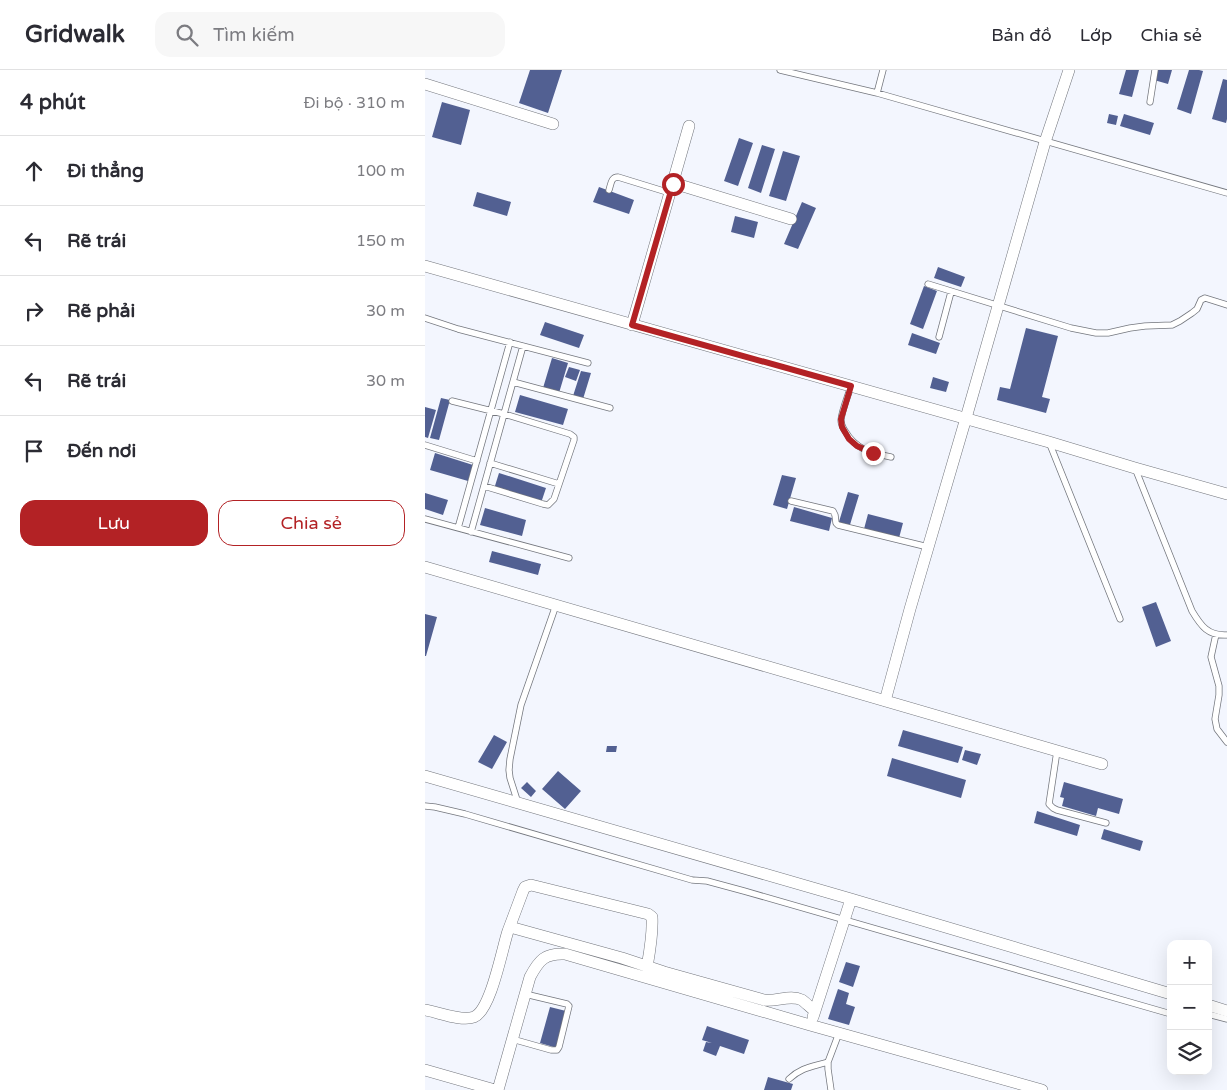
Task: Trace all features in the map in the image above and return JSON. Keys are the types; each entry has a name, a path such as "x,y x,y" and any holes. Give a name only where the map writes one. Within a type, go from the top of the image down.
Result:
{"street":[{"path":"885,701 1045,142 1069,70"},
{"path":"425,84 553,124"},
{"path":"632,325 689,126"},
{"path":"671,188 791,218"},
{"path":"425,266 966,418 1227,494"},
{"path":"425,566 1101,764"},
{"path":"425,776 1167,993"},
{"path":"425,1010 460,1018 469,1018 477,1016 483,1009 491,991 523,891 525,887 531,885 648,914 652,918 653,924 647,967"},
{"path":"810,1026 851,899"},
{"path":"510,927 765,1000 798,999 815,1011"},
{"path":"425,1070 497,1090 530,977 536,966 544,958 554,954 565,954 1026,1088 1042,1090"},
{"path":"1212,1007 1227,1011"}],"lane":[{"path":"780,70 877,93 1227,193"},
{"path":"877,93 883,70"},
{"path":"1150,102 1155,70"},
{"path":"609,190 613,179 618,177 671,188"},
{"path":"928,284 1078,330 1097,333 1172,325 1193,313 1201,300 1205,298 1227,305"},
{"path":"939,337 951,292"},
{"path":"425,318 458,329 587,363"},
{"path":"458,528 510,342"},
{"path":"471,532 523,346"},
{"path":"513,382 610,408"},
{"path":"851,386 841,419 842,427 849,439 857,446 873,453 891,457"},
{"path":"452,401 504,414 570,434 574,437 554,499 549,504 543,504 484,486"},
{"path":"1049,442 1120,619"},
{"path":"425,445 477,461"},
{"path":"490,463 559,484"},
{"path":"1135,468 1192,611 1197,620 1206,629 1212,633 1227,635"},
{"path":"791,501 833,511 838,525 928,547"},
{"path":"425,519 569,558"},
{"path":"518,803 510,778 510,759 521,705 556,605"},
{"path":"1216,634 1211,657 1219,686 1215,719 1217,729 1227,742"},
{"path":"1057,751 1050,806 1057,810 1106,823"},
{"path":"425,806 465,814 692,880 707,881 735,888 1167,1013"},
{"path":"512,1039 551,1050 557,1050 559,1047 569,1006 525,994"},
{"path":"1212,1015 1227,1019"},
{"path":"831,1090 828,1062 839,1034"},
{"path":"789,1079 805,1068 828,1062"}],"building":[{"path":"530,70 562,70 548,113 519,103"},
{"path":"1126,70 1139,70 1132,97 1119,94"},
{"path":"1157,70 1172,70 1168,84 1154,80"},
{"path":"1189,70 1203,71 1191,114 1177,109"},
{"path":"1223,79 1227,80 1226,123 1212,119"},
{"path":"442,102 470,110 461,145 432,137"},
{"path":"1109,114 1118,116 1116,125 1107,123"},
{"path":"1124,114 1154,123 1150,135 1120,126"},
{"path":"739,138 753,143 738,186 724,181"},
{"path":"762,145 775,149 761,193 748,188"},
{"path":"783,151 800,156 786,201 769,196"},
{"path":"599,187 634,200 629,214 593,202"},
{"path":"477,192 511,202 507,216 473,206"},
{"path":"802,202 816,208 798,249 784,244"},
{"path":"735,216 758,222 754,238 731,232"},
{"path":"938,267 965,277 961,287 934,278"},
{"path":"924,286 937,291 923,329 910,324"},
{"path":"545,322 584,335 579,348 540,335"},
{"path":"1026,328 1058,336 1042,397 1050,399 1046,413 997,400 1000,387 1010,389"},
{"path":"912,333 940,343 936,354 908,345"},
{"path":"552,358 568,363 559,393 543,388"},
{"path":"569,367 580,370 576,381 565,377"},
{"path":"581,371 591,373 583,399 573,396"},
{"path":"933,377 949,382 946,392 930,388"},
{"path":"520,395 568,409 563,425 515,412"},
{"path":"441,398 450,400 439,440 430,438"},
{"path":"425,407 436,410 428,438 425,437"},
{"path":"435,453 473,465 468,481 430,470"},
{"path":"499,473 546,488 541,503 494,489"},
{"path":"782,475 796,478 787,509 773,505"},
{"path":"848,492 859,495 849,528 838,525"},
{"path":"425,493 448,500 443,515 425,509"},
{"path":"794,507 832,518 829,531 790,521"},
{"path":"485,508 526,520 522,536 480,525"},
{"path":"868,514 903,523 899,538 864,529"},
{"path":"492,551 541,564 538,575 489,562"},
{"path":"1156,602 1171,641 1156,647 1142,607"},
{"path":"425,614 437,617 426,656 425,656"},
{"path":"903,730 963,747 958,763 898,746"},
{"path":"494,735 507,742 492,769 478,762"},
{"path":"607,746 617,746 616,752 606,752"},
{"path":"965,750 981,754 977,765 962,760"},
{"path":"892,758 966,780 961,798 887,776"},
{"path":"558,771 581,791 565,809 542,789"},
{"path":"527,782 536,791 531,797 521,788"},
{"path":"1064,782 1123,799 1119,814 1098,808 1096,816 1062,806 1064,798 1060,797"},
{"path":"1037,811 1080,825 1077,836 1034,823"},
{"path":"1104,829 1143,841 1140,851 1101,839"},
{"path":"846,962 860,966 853,987 839,982"},
{"path":"838,989 849,993 846,1004 855,1007 849,1025 828,1019"},
{"path":"550,1007 566,1011 557,1048 540,1043"},
{"path":"707,1026 749,1040 744,1054 720,1046 716,1056 703,1051 706,1042 712,1043 702,1040"},
{"path":"768,1077 793,1084 791,1090 764,1090"}],"route":[{"path":"673,184 632,325 851,386 841,419 842,427 849,439 857,446 873,453"}]}
